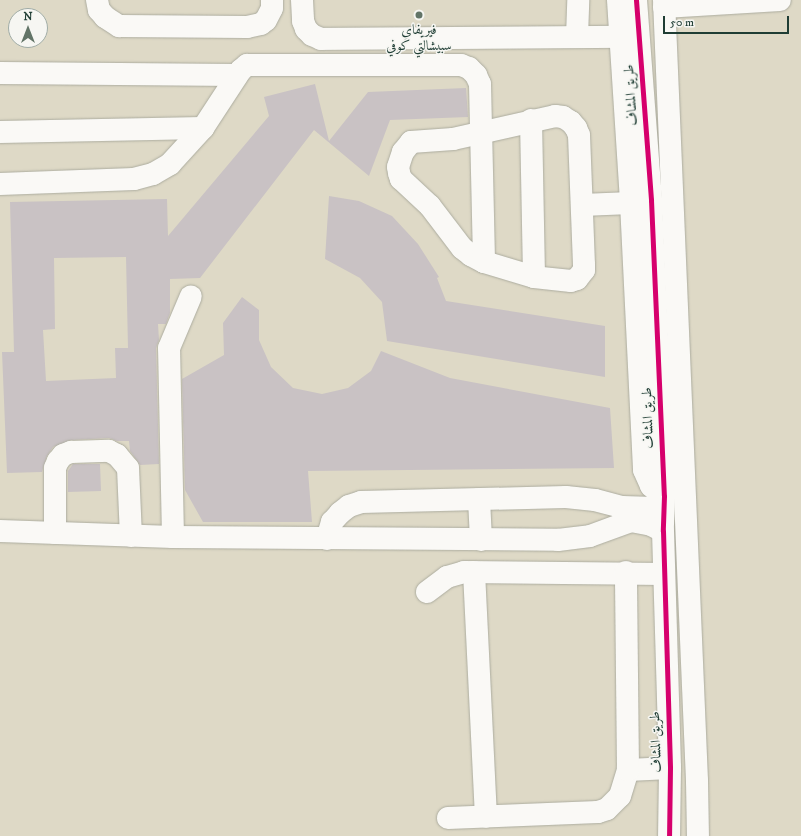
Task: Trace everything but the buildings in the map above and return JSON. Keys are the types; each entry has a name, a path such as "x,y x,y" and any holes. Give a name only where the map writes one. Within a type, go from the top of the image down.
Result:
{"street":[{"path":"97,0 104,17 120,26 239,27 254,27 266,20 272,8 272,0"},
{"path":"302,0 303,21 306,29 312,35 321,39 619,37"},
{"path":"577,37 578,0"},
{"name":"طريق المشاف","path":"618,0 619,37 631,203 644,470 651,486 664,501"},
{"name":"طريق المشاف","path":"636,0 651,200 664,501 663,531 670,768 668,836"},
{"path":"698,836 674,216 664,3 780,0"},
{"path":"0,184 144,178 158,172 170,164 202,128 238,74 247,65 461,64 473,72 480,84 484,262"},
{"path":"0,73 238,74"},
{"path":"559,117 570,122 576,128 580,144 584,265 581,276 571,281 534,277 484,262 462,248 438,216 401,179 398,167 405,147 412,142 452,139 481,134 531,120 559,117"},
{"path":"531,120 534,277"},
{"path":"0,132 202,128"},
{"path":"582,205 631,203"},
{"path":"173,536 169,348 191,296"},
{"path":"55,533 55,468 58,461 71,452 105,451 117,455 128,468 131,536"},
{"path":"327,539 332,522 340,513 349,506 361,502 566,497 595,500 622,507 646,508 664,501"},
{"path":"479,499 481,540"},
{"path":"0,531 131,536 327,539 575,539 631,522 651,525 663,531"},
{"path":"427,592 447,577 464,572 626,572 664,574"},
{"path":"474,572 486,816"},
{"path":"448,818 594,812 607,809 620,796 628,770 626,572"},
{"path":"628,770 670,768"}],"cycle path":[{"path":"636,0 651,200 664,496 663,531 670,768 669,836"}],"place":[{"name":"فيريفاي سبيشالتي كوفي","path":"419,15"}]}
